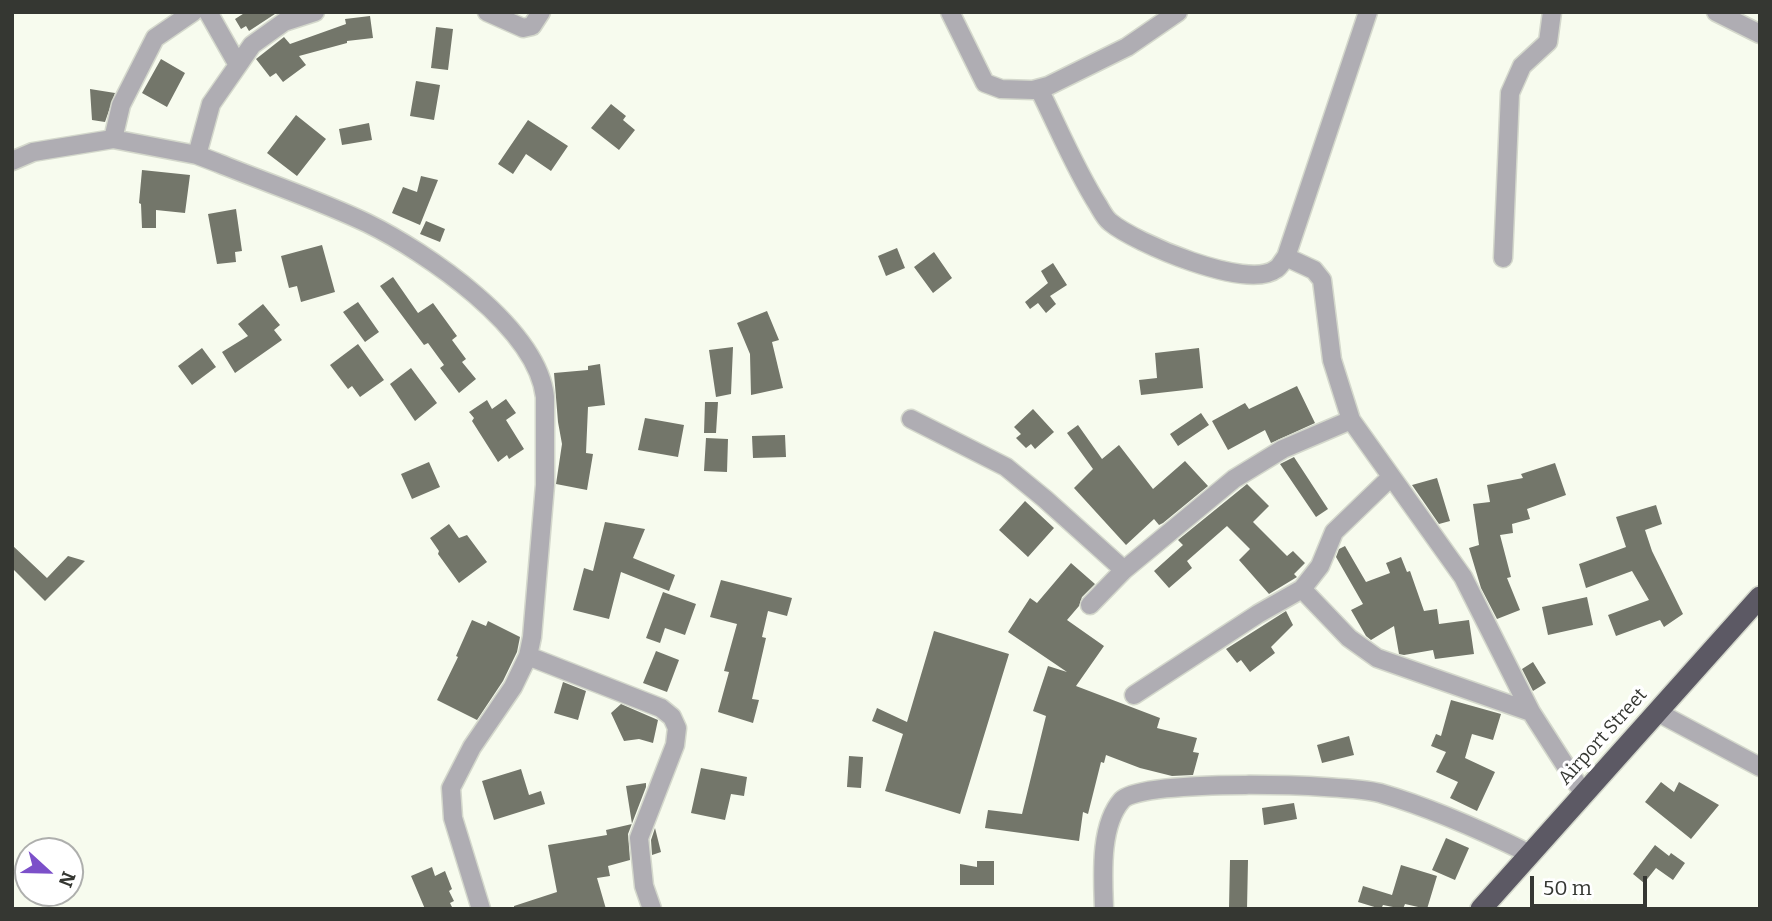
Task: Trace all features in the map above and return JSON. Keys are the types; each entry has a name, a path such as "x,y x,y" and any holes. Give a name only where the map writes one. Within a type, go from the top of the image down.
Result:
{"highway":[{"name":"Airport Street","path":"1486,906 1528,853 1760,597"}],"street":[{"path":"113,139 121,106 155,38 194,12"},
{"path":"208,12 238,65"},
{"path":"197,156 211,104 252,45 284,22 315,12"},
{"path":"487,12 523,28 532,26 541,12"},
{"path":"950,12 985,83 1001,89 1040,89 1127,47 1178,12"},
{"path":"1040,89 1089,192 1109,222 1160,250 1203,267 1228,272 1265,274 1276,270 1286,257 1368,12"},
{"path":"1503,258 1510,93 1522,66 1548,42 1552,12"},
{"path":"1716,12 1760,34"},
{"path":"12,161 33,152 113,139 197,156 367,223 431,259 508,324 530,356 543,383 545,485 532,637 528,656 513,687 472,747 451,788 453,818 481,909"},
{"path":"1286,257 1314,270 1322,280 1332,360 1351,420 1463,577 1531,712 1583,793"},
{"path":"911,419 1006,467 1125,570"},
{"path":"1090,605 1125,570 1234,479 1283,449 1351,420"},
{"path":"1134,695 1258,614 1302,589 1320,566 1334,532 1391,477"},
{"path":"1302,589 1349,638 1377,658 1531,712"},
{"path":"528,656 661,708 672,716 677,728 675,745 639,838 644,886 652,909"},
{"path":"1657,712 1760,768"},
{"path":"1104,909 1104,846 1113,817 1123,799 1141,790 1164,787 1295,785 1378,792 1473,826 1528,853"}],"building":[{"path":"246,12 278,12 249,31 246,26 241,29 235,19"},
{"path":"370,16 373,38 347,41 299,56 306,65 283,82 276,73 270,77 256,59 284,37 290,44 346,24 345,19"},
{"path":"436,27 453,29 448,70 431,68"},
{"path":"161,59 185,73 167,107 142,93"},
{"path":"416,81 440,85 434,120 410,116"},
{"path":"90,89 115,93 105,122 92,120"},
{"path":"611,104 626,116 623,120 635,130 619,150 591,128"},
{"path":"296,115 326,139 297,176 267,153"},
{"path":"528,120 568,146 551,171 526,154 513,174 498,164"},
{"path":"369,123 372,140 342,145 339,129"},
{"path":"142,170 190,175 185,213 156,210 156,228 142,228 139,203"},
{"path":"421,176 438,180 420,225 392,213 403,187 417,192"},
{"path":"236,209 242,251 235,252 236,262 217,264 208,214"},
{"path":"426,221 445,229 440,242 420,234"},
{"path":"322,245 335,292 301,302 297,286 289,288 281,256"},
{"path":"897,248 905,268 886,276 878,256"},
{"path":"934,252 952,278 933,293 914,267"},
{"path":"1053,263 1067,285 1050,296 1056,304 1046,313 1038,303 1030,309 1025,302 1048,283 1041,271"},
{"path":"393,277 418,313 433,303 457,336 452,340 466,359 462,362 476,379 459,393 440,368 444,365 428,343 424,345 380,286"},
{"path":"358,302 379,332 365,342 343,312"},
{"path":"263,304 280,325 274,330 282,340 235,373 222,352 248,336 238,324"},
{"path":"767,311 779,340 772,342 783,388 751,395 750,354 737,323"},
{"path":"358,344 384,380 360,397 352,386 348,389 330,365"},
{"path":"733,347 731,394 716,397 709,350"},
{"path":"202,348 216,367 192,385 178,366"},
{"path":"1199,348 1203,388 1141,395 1139,380 1157,378 1155,353"},
{"path":"600,364 605,405 588,407 586,453 593,454 587,490 556,484 562,444 554,373 588,370 588,366"},
{"path":"411,368 437,403 415,421 390,384"},
{"path":"1297,386 1315,423 1271,443 1265,430 1228,450 1212,421 1245,403 1249,409"},
{"path":"506,399 516,413 506,420 524,449 509,459 507,455 498,462 469,412 487,400 492,409"},
{"path":"705,402 718,402 716,433 704,433"},
{"path":"1033,409 1054,432 1035,449 1031,444 1026,448 1016,438 1021,434 1014,427"},
{"path":"1201,413 1209,425 1178,446 1170,434"},
{"path":"645,418 684,425 678,457 638,450"},
{"path":"1078,425 1102,459 1119,445 1153,489 1185,461 1208,486 1163,523 1159,525 1154,519 1126,545 1074,488 1093,469 1067,433"},
{"path":"785,435 786,457 753,458 752,436"},
{"path":"706,438 728,439 727,472 704,471"},
{"path":"1294,457 1328,509 1316,517 1280,464"},
{"path":"429,462 440,487 412,499 401,474"},
{"path":"1555,463 1566,495 1527,509 1530,519 1512,524 1513,533 1500,535 1511,577 1507,578 1520,610 1497,619 1481,588 1469,548 1479,545 1473,504 1490,502 1487,485 1523,478 1521,474"},
{"path":"1437,478 1450,521 1439,524 1412,485"},
{"path":"1247,484 1269,506 1253,522 1287,556 1293,551 1305,563 1294,574 1297,577 1269,594 1239,560 1250,549 1227,526 1187,561 1192,568 1169,588 1154,571 1183,545 1178,540"},
{"path":"1025,501 1054,528 1028,557 999,530"},
{"path":"1656,505 1662,524 1645,530 1652,551 1683,614 1664,627 1660,620 1616,636 1608,615 1649,600 1632,571 1586,588 1579,564 1626,547 1616,517"},
{"path":"605,522 645,529 633,558 675,575 669,591 621,572 609,619 573,610 584,568 593,571"},
{"path":"449,524 459,538 467,535 487,562 459,583 430,538"},
{"path":"12,545 47,578 68,556 85,561 45,601 12,568"},
{"path":"1345,546 1366,582 1390,573 1386,563 1401,557 1407,572 1410,571 1424,611 1437,609 1439,624 1469,620 1474,654 1435,659 1433,650 1399,654 1394,626 1371,640 1366,636 1351,610 1363,604 1336,557 1339,549"},
{"path":"1071,563 1095,584 1082,597 1079,606 1067,620 1104,646 1076,686 1160,718 1157,728 1197,738 1193,752 1199,753 1193,775 1172,776 1106,755 1104,763 1101,762 1088,814 1083,812 1079,841 985,828 988,810 1022,814 1046,716 1033,711 1048,666 1067,672 1008,632 1030,598 1037,603"},
{"path":"721,580 792,598 787,616 768,611 762,637 766,638 752,699 759,700 753,723 718,712 729,672 724,671 737,624 710,617"},
{"path":"663,592 696,604 685,635 665,628 660,643 646,638"},
{"path":"1587,597 1593,625 1548,635 1542,607"},
{"path":"1286,611 1293,625 1271,647 1275,653 1250,672 1241,660 1237,663 1226,649"},
{"path":"472,620 486,626 488,621 520,637 517,652 503,681 477,720 437,700"},
{"path":"934,631 1009,654 960,814 885,791 903,734 872,721 877,708 907,722"},
{"path":"656,651 679,660 667,692 643,683"},
{"path":"1533,662 1546,683 1533,691 1522,669"},
{"path":"563,682 586,691 578,720 554,713"},
{"path":"1451,700 1501,714 1493,740 1472,734 1465,758 1495,772 1477,811 1450,798 1458,782 1436,772 1446,752 1431,746 1436,734 1441,736"},
{"path":"621,704 658,720 653,743 639,739 624,741 611,713"},
{"path":"1349,736 1354,755 1322,763 1317,745"},
{"path":"849,756 863,757 861,788 847,787"},
{"path":"701,768 747,777 744,796 731,794 725,820 691,813"},
{"path":"521,769 529,795 541,791 545,804 494,820 482,781"},
{"path":"1661,782 1674,792 1679,782 1719,805 1691,839 1645,802"},
{"path":"646,783 646,787 632,824 626,786"},
{"path":"1294,803 1297,819 1264,825 1262,808"},
{"path":"632,824 628,834 630,860 608,866 610,876 597,878 606,909 514,909 514,906 557,892 548,845 607,835 606,830"},
{"path":"655,828 661,852 652,855 651,840"},
{"path":"1446,838 1469,848 1455,880 1432,870"},
{"path":"1655,845 1669,856 1671,853 1685,863 1673,880 1656,868 1644,883 1633,874"},
{"path":"1230,860 1248,860 1247,909 1229,909"},
{"path":"977,861 994,861 994,885 960,885 960,864 977,867"},
{"path":"1401,865 1437,876 1427,909 1405,904 1403,909 1383,905 1381,909 1358,902 1363,886 1392,895"},
{"path":"432,867 435,876 445,871 452,889 449,891 454,901 450,903 453,909 425,909 411,876"}]}
